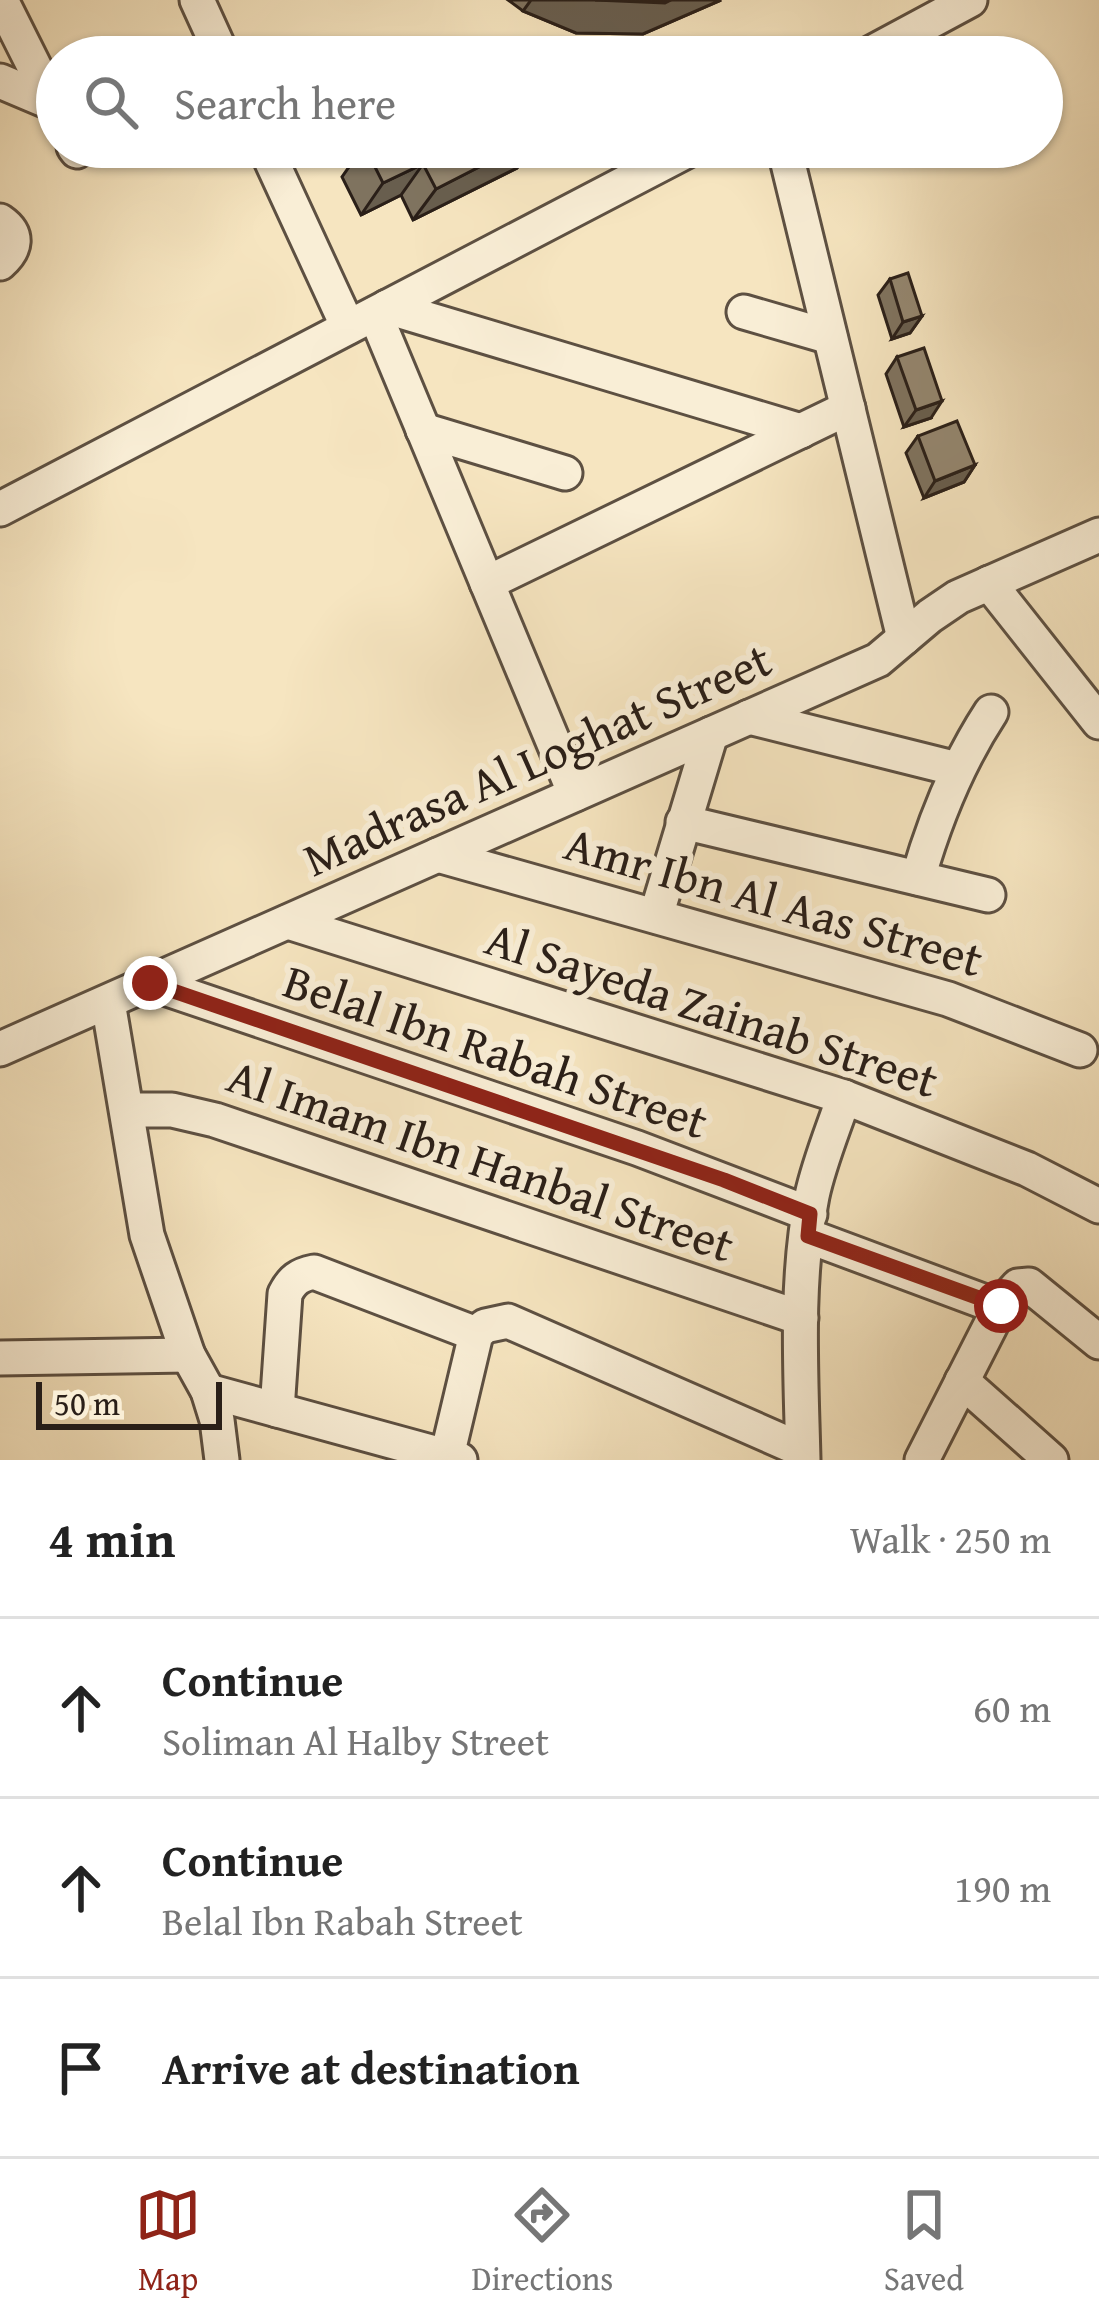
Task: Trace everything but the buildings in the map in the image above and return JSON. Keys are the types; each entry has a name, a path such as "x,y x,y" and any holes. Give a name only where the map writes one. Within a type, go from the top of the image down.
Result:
{"street":[{"path":"1,0 36,70"},
{"path":"197,0 213,36"},
{"path":"903,36 970,0"},
{"path":"0,81 36,99"},
{"path":"278,168 370,316 423,430 575,794"},
{"path":"0,509 654,168"},
{"path":"789,168 904,638"},
{"path":"0,221 11,229 15,242 11,254 0,263"},
{"path":"744,312 830,337"},
{"path":"370,316 801,431"},
{"path":"487,583 848,408"},
{"path":"423,430 566,473"},
{"name":"Madrasa Al Loghat Street","path":"0,1049 878,660 958,597 1093,547"},
{"path":"989,583 1099,722"},
{"path":"918,878 934,822 957,769 991,712"},
{"path":"749,717 957,769"},
{"path":"656,916 711,734"},
{"path":"683,822 988,895"},
{"name":"Amr Ibn Al Aas Street","path":"438,855 948,999 1080,1050"},
{"name":"Al Sayeda Zainab Street","path":"287,922 844,1097 1027,1169 1099,1206"},
{"name":"Belal Ibn Rabah Street","path":"150,983 637,1148 1001,1306"},
{"path":"108,1002 147,1235 188,1355 208,1391 222,1460"},
{"path":"208,1391 454,1458 476,1334 485,1326 508,1321 802,1455 800,1318 809,1225 815,1184 844,1097"},
{"name":"Al Imam Ibn Hanbal Street","path":"128,1110 172,1110 215,1120 800,1318"},
{"path":"277,1410 285,1294 302,1274 314,1272 476,1334"},
{"path":"922,1460 1001,1306 1018,1286 1029,1285 1099,1342"},
{"path":"0,1358 188,1355"},
{"path":"962,1381 1051,1460"}],"route":[{"path":"150,983 724,1180 810,1214 808,1236 1001,1306"}]}
